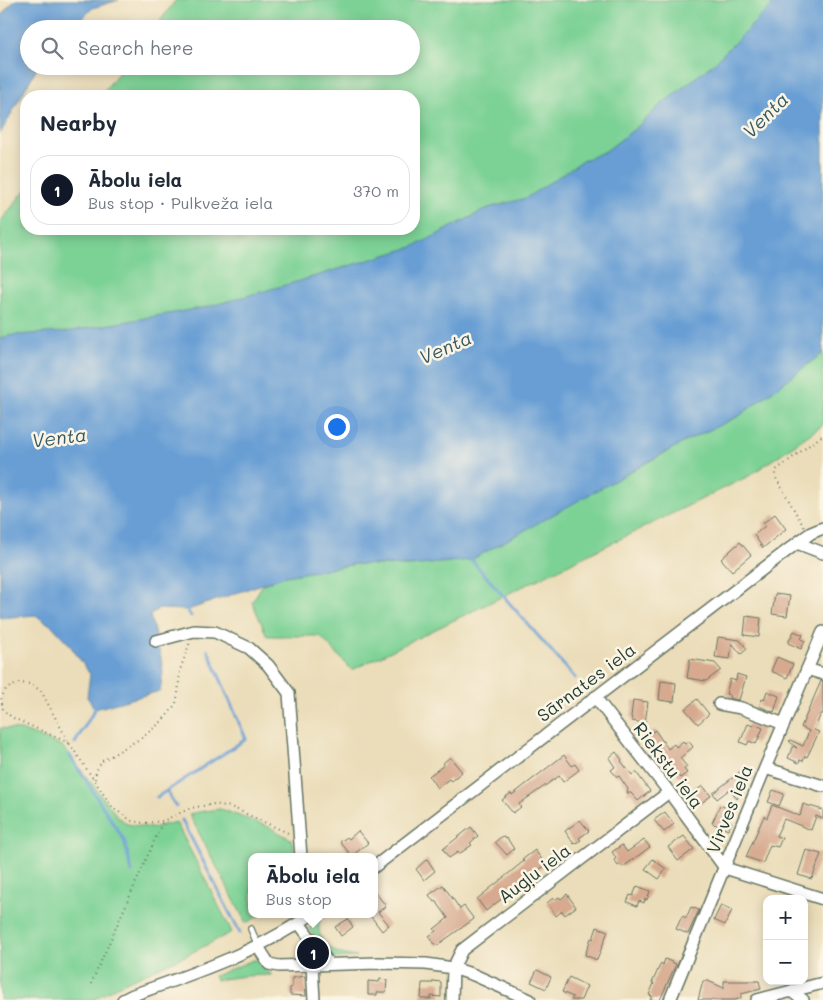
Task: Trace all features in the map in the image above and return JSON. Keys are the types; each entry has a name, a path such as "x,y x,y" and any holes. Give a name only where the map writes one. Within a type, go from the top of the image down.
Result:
{"street":[{"path":"797,543 811,533 823,528"},
{"path":"797,543 823,553"},
{"name":"Sārnates iela","path":"378,863 797,543"},
{"path":"156,641 194,631 216,632 249,648 268,665 289,693 301,853"},
{"name":"Virves iela","path":"670,1000 823,632"},
{"path":"808,669 823,674"},
{"name":"Riekstu iela","path":"594,697 669,792 724,868"},
{"path":"719,704 741,708 784,724"},
{"path":"765,768 823,786"},
{"name":"Augļu iela","path":"452,1000 453,968 462,950 669,792"},
{"path":"724,868 823,898"},
{"path":"123,1000 208,968 258,946 306,918"},
{"path":"299,923 328,964"},
{"path":"258,946 269,964 279,966 378,963 426,964 453,968 474,975 530,1000"},
{"path":"312,965 314,1000"},
{"path":"757,1000 823,983"},
{"path":"791,991 803,1000"}],"lane":[{"path":"251,929 258,946"}],"path":[{"path":"805,528 776,478 776,470 823,435"},
{"path":"95,781 96,771 102,761 142,737 161,722 176,703 180,670 194,631"},
{"path":"69,743 13,718 2,710 1,698 6,689 19,682 31,684 41,691 69,743 113,808 132,821 144,823 163,821 191,808 214,804 231,807 299,838"},
{"path":"91,984 163,821"}],"green space":[{"path":"176,0 823,0 627,248 0,450 0,222 20,197 20,235 420,235 420,90 105,90 117,75 420,75 420,20 161,20"},
{"path":"823,353 823,425 749,476 352,670 320,636 267,636 252,602 263,584 285,576 356,564 409,566 586,495 688,440 739,416"},
{"path":"0,728 21,730 62,746 118,817 127,824 151,828 176,822 232,932 187,955 117,986 93,1000 0,1000"},
{"path":"220,809 267,826 291,839 295,853 248,853 248,918 255,918 246,923 189,814"},
{"path":"321,918 319,928 324,942 339,953 357,957 333,958 326,953 309,929 310,926"},
{"path":"257,960 272,975 216,980 214,976"}],"water":[{"path":"16,0 119,0 93,8 80,20 20,20 20,75 33,75 25,90 20,90 20,98 0,134 0,18"},
{"name":"Venta","path":"777,0 823,0 823,353 739,416 688,440 471,560 409,566 356,564 285,576 188,610 158,609 150,615 163,672 160,691 95,709 87,697 90,674 69,644 52,626 35,615 0,618 0,338 13,335 66,332 207,307 412,247 488,208 526,198 584,160 606,151 637,127 663,103 713,64"}],"building":[{"path":"775,514 786,529 763,548 754,535 765,526 763,523"},
{"path":"740,542 751,555 732,571 721,559"},
{"path":"775,594 790,596 787,616 772,614"},
{"path":"746,616 761,618 759,637 744,635"},
{"path":"794,631 803,635 801,639 805,641 801,649 788,643"},
{"path":"718,637 740,640 747,649 741,654 732,643 730,659 715,657"},
{"path":"777,657 793,664 787,678 771,671"},
{"path":"690,659 715,663 721,670 706,681 687,678"},
{"path":"737,674 746,677 739,700 729,698 730,695 726,694 730,679 736,681"},
{"path":"661,681 676,683 674,702 659,700"},
{"path":"821,681 823,681 823,714 821,714 814,730 819,732 807,757 805,756 803,761 800,760 799,763 788,758 793,746 797,748 789,741 803,746 809,731 801,727"},
{"path":"767,691 779,696 774,712 759,706 762,699 764,700"},
{"path":"697,699 709,714 698,724 685,709"},
{"path":"633,700 648,702 645,723 632,721"},
{"path":"748,724 753,726 754,724 763,728 756,744 749,741 747,745 740,742"},
{"path":"655,730 668,749 674,744 676,747 683,741 685,744 689,741 693,747 680,758 687,767 684,769 687,773 680,778 645,737"},
{"path":"616,752 632,775 636,772 650,791 638,801 631,793 627,793 628,789 619,776 617,777 611,770 615,767 609,758"},
{"path":"564,755 572,766 575,764 579,770 563,782 559,776 519,804 521,807 513,813 502,800 511,793 512,795"},
{"path":"450,757 462,772 451,781 449,779 437,788 429,776 444,765 443,763"},
{"path":"745,768 751,771 749,774 751,778 747,780 737,799 730,789 717,799 713,793"},
{"path":"703,786 711,796 698,805 690,794"},
{"path":"773,790 784,794 779,806 768,802"},
{"path":"803,804 823,810 823,819 816,816 811,830 784,819 776,836 782,838 778,847 770,845 763,863 746,857 764,816 767,818 772,805 800,816"},
{"path":"720,805 733,811 729,821 732,822 728,830 712,823"},
{"path":"665,812 674,824 664,832 654,820"},
{"path":"580,820 589,831 579,838 581,840 574,844 565,831"},
{"path":"471,827 478,836 470,843 472,845 449,858 443,849"},
{"path":"358,831 368,843 356,853 349,853 340,842 347,837 349,839"},
{"path":"502,836 507,838 514,849 507,855 495,842"},
{"path":"684,836 694,849 678,861 668,847"},
{"path":"644,840 650,847 623,867 621,864 618,866 612,852 622,845 627,852"},
{"path":"535,850 546,865 533,874 532,872 486,911 477,899"},
{"path":"806,850 821,854 812,879 798,875"},
{"path":"427,859 435,871 424,880 416,869"},
{"path":"653,859 666,869 659,879 645,869"},
{"path":"443,885 460,909 464,906 474,919 436,946 429,936 436,931 434,929 448,918 436,901 434,902 429,895"},
{"path":"637,886 650,891 647,900 645,899 644,903 639,901 637,906 627,902 630,895 633,896"},
{"path":"567,894 576,907 565,915 562,911 556,916 547,903 553,898 555,900 559,897 561,899"},
{"path":"378,896 386,906 378,912"},
{"path":"721,905 732,910 725,925 714,920"},
{"path":"691,907 699,910 688,934 676,929 682,916 686,918"},
{"path":"378,912 389,925 382,931 372,918 378,918"},
{"path":"348,919 353,927 341,936 335,927"},
{"path":"597,927 608,931 597,960 585,955"},
{"path":"665,959 676,964 660,1000 650,1000 652,996 649,995 654,983 652,983 661,963 663,965"},
{"path":"537,970 551,977 546,989 531,982"},
{"path":"305,976 306,996 290,995 292,978"},
{"path":"569,977 587,986 581,1000 571,1000 573,997 562,992"},
{"path":"380,979 387,980 386,992 368,995 368,981 379,982"},
{"path":"433,981 441,982 441,997 431,996 431,999 421,999 422,983 433,983"},
{"path":"703,981 708,981 724,988 724,981 759,981 761,989 741,994 741,998 735,1000 698,1000"}],"waterway":[{"path":"470,558 575,678"},
{"path":"186,608 191,616"},
{"path":"157,797 246,739 208,650"},
{"path":"75,743 95,706"},
{"path":"69,754 124,840 132,872"},
{"path":"167,791 176,807"},
{"path":"182,820 240,933"},
{"path":"786,998 790,997 793,1000"}],"place":[{"name":"Ābolu iela","path":"313,953"}]}
